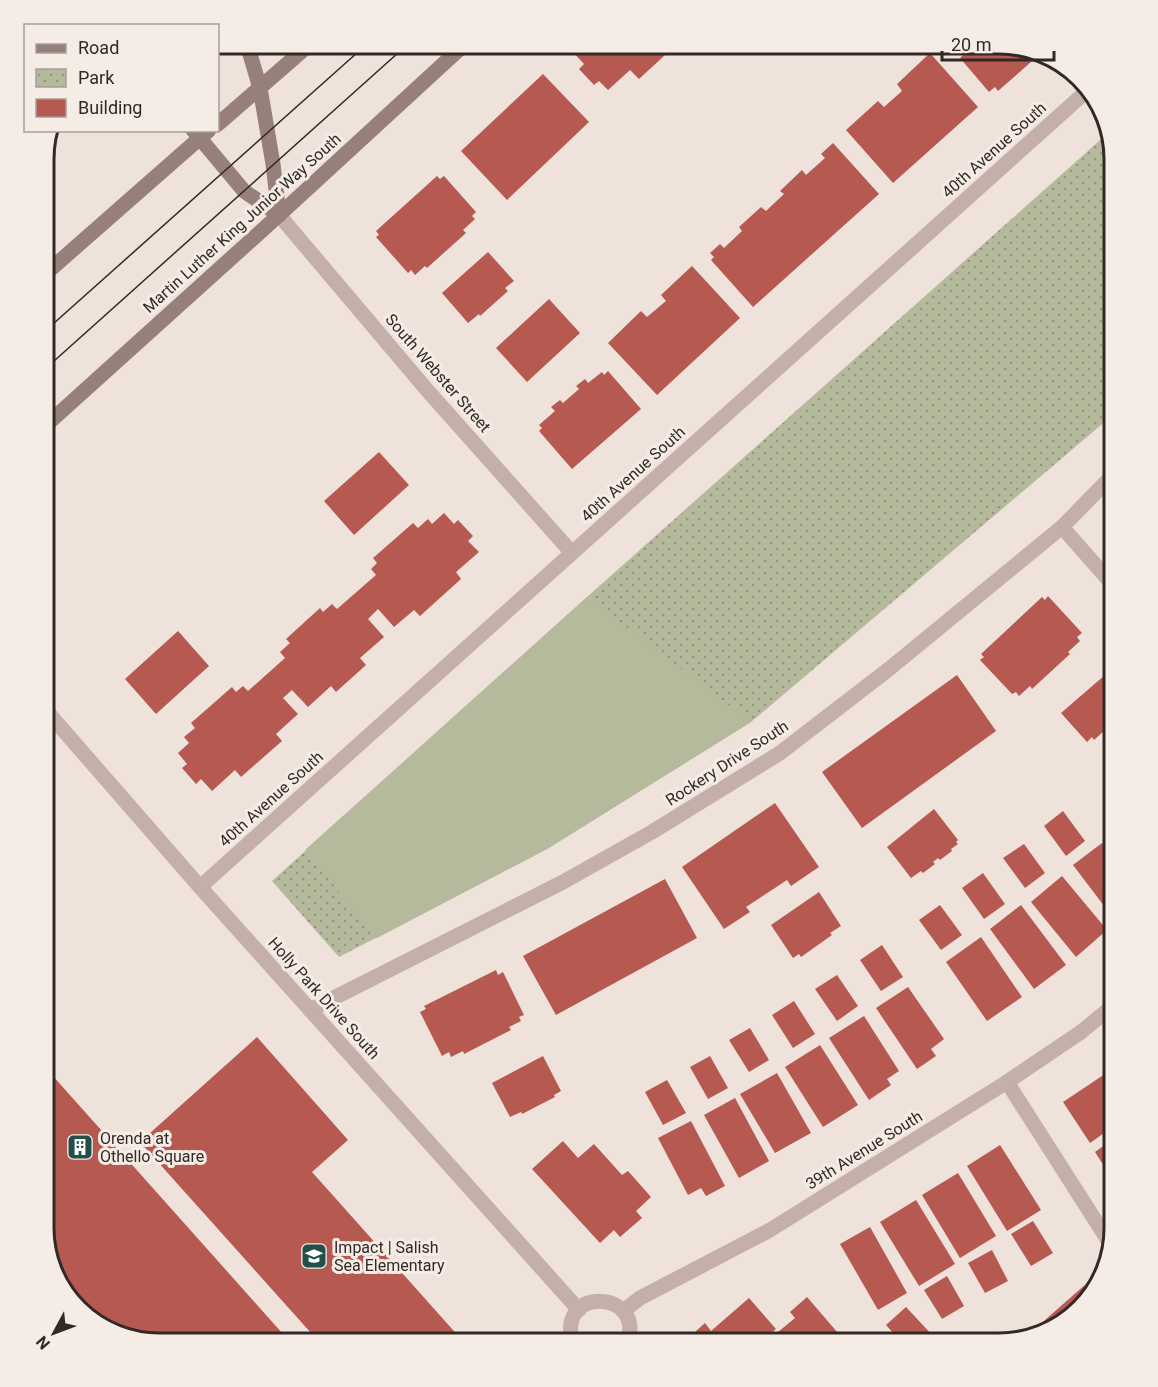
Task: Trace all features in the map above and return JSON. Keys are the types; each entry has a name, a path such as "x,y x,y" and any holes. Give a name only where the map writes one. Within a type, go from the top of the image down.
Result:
{"main road":[{"path":"250,54 260,88 279,215"},
{"path":"219,123 299,54"},
{"name":"Martin Luther King Junior Way South","path":"54,418 454,54"},
{"path":"54,266 200,133 243,191 279,215"}],"street":[{"name":"40th Avenue South","path":"200,887 1082,95"},
{"name":"South Webster Street","path":"279,215 427,390 572,553"},
{"name":"Rockery Drive South","path":"310,1010 563,882 652,832 780,753 889,669 1062,527 1104,484"},
{"path":"1062,527 1104,575"},
{"name":"Holly Park Drive South","path":"54,719 200,887 579,1310"},
{"name":"39th Avenue South","path":"623,1311 640,1298 770,1230 1007,1082 1081,1032 1104,1013"},
{"path":"1007,1082 1104,1233"},
{"path":"571,1333 571,1323 575,1313 591,1302 602,1300 611,1302 623,1311 630,1323 630,1333"}],"green space":[{"path":"1102,139 1104,159 1104,422 751,722 547,849 339,957 272,881"},
{"path":"587,597 751,722 547,849 377,938 305,850"}],"building":[{"path":"575,54 666,54 639,79 630,70 608,90 599,81 594,85 579,69 584,64"},
{"path":"931,54 978,107 893,183 846,130 878,101 884,107 902,91 897,84"},
{"path":"1006,54 1033,60 998,91 995,87 989,92 960,58 963,55"},
{"path":"543,74 589,122 507,200 461,151"},
{"path":"833,143 879,194 753,307 711,260 714,257 710,253 720,244 724,248 742,231 739,227 761,207 766,211 784,194 780,191 802,170 806,175 825,158 821,154"},
{"path":"437,176 440,179 444,176 476,212 472,216 475,219 463,230 466,233 427,268 425,266 415,275 411,270 408,273 376,237 379,235 376,231"},
{"path":"488,252 514,281 505,288 508,291 480,316 479,314 468,323 442,293"},
{"path":"692,266 740,318 657,395 608,343 641,311 647,317 666,301 661,295"},
{"path":"549,299 580,333 527,382 496,348"},
{"path":"608,371 641,409 572,469 539,431 542,428 539,425 555,411 551,407 560,400 563,403 579,389 576,386 585,379 588,383 602,372 604,375"},
{"path":"379,452 409,485 354,535 324,501"},
{"path":"444,513 454,524 458,520 473,536 468,541 479,552 456,572 461,579 420,616 414,610 394,627 378,609 368,619 384,637 360,658 366,665 336,692 331,686 308,707 292,690 283,698 298,714 276,734 282,741 241,777 235,770 212,791 201,779 196,784 182,768 187,764 178,753 189,743 184,737 195,728 191,723 232,687 236,692 243,686 248,691 285,658 280,652 290,643 286,639 320,608 323,612 332,604 337,609 376,575 371,569 377,563 373,558 413,523 418,528 428,519 432,524"},
{"path":"1048,596 1082,633 1077,637 1080,641 1068,652 1070,654 1032,689 1030,686 1019,696 1016,692 1012,694 980,660 984,657 981,654 1042,597 1045,600"},
{"path":"178,631 209,666 156,714 125,679"},
{"path":"957,675 996,731 862,828 822,772"},
{"path":"1104,676 1104,731 1094,740 1092,737 1087,742 1061,713"},
{"path":"775,803 819,867 791,886 787,880 746,907 750,912 724,929 682,867"},
{"path":"934,809 958,840 956,842 958,844 940,860 938,858 933,862 935,864 923,873 921,871 911,878 887,847"},
{"path":"1063,811 1085,841 1066,856 1044,826"},
{"path":"1102,843 1104,846 1104,906 1073,865"},
{"path":"1024,844 1045,873 1025,888 1003,858"},
{"path":"983,873 1005,904 984,919 962,888"},
{"path":"1062,876 1104,926 1104,933 1076,957 1031,902"},
{"path":"665,879 697,938 556,1015 523,956"},
{"path":"819,892 841,926 801,957 799,954 793,958 771,925"},
{"path":"940,905 962,935 941,950 919,920"},
{"path":"1021,905 1066,965 1034,989 990,929"},
{"path":"981,937 1022,997 987,1021 946,962"},
{"path":"882,945 903,977 881,991 860,960"},
{"path":"496,970 498,975 503,972 524,1015 519,1017 521,1021 509,1027 511,1030 464,1054 463,1051 451,1057 449,1052 442,1056 420,1012 426,1009 424,1006"},
{"path":"837,975 858,1006 837,1021 815,989"},
{"path":"908,987 944,1039 931,1049 936,1056 917,1069 876,1008"},
{"path":"794,1001 815,1034 793,1048 772,1015"},
{"path":"864,1016 899,1071 887,1079 891,1085 869,1100 829,1038"},
{"path":"750,1028 769,1060 749,1072 729,1040"},
{"name":"Impact | Salish Sea Elementary","path":"257,1037 348,1140 312,1172 456,1333 311,1333 140,1142"},
{"path":"820,1045 858,1105 823,1127 785,1067"},
{"path":"543,1056 561,1091 554,1095 555,1097 522,1114 521,1112 510,1117 492,1083"},
{"path":"710,1056 728,1088 708,1099 690,1067"},
{"path":"777,1073 811,1133 775,1153 740,1094"},
{"path":"1104,1075 1104,1133 1090,1143 1063,1102"},
{"name":"Orenda at Othello Square","path":"54,1077 282,1333 159,1333 119,1325 95,1311 72,1286 58,1255 54,1228"},
{"path":"667,1080 686,1113 663,1125 645,1092"},
{"path":"735,1098 769,1161 739,1178 704,1115"},
{"path":"691,1121 725,1186 706,1196 701,1188 688,1195 658,1138"},
{"path":"563,1141 578,1158 594,1144 622,1175 628,1171 651,1197 636,1211 642,1218 620,1237 614,1230 600,1243 532,1169"},
{"path":"1000,1145 1041,1210 1007,1231 967,1166"},
{"path":"1104,1145 1104,1166 1095,1152"},
{"path":"958,1173 996,1236 960,1258 922,1195"},
{"path":"916,1200 955,1264 919,1286 880,1222"},
{"path":"1033,1221 1053,1253 1031,1266 1011,1234"},
{"path":"870,1227 907,1293 878,1310 840,1244"},
{"path":"992,1250 1008,1281 985,1293 968,1263"},
{"path":"947,1276 964,1306 942,1319 924,1290"},
{"path":"1086,1284 1068,1307 1041,1323"},
{"path":"807,1297 838,1333 779,1333 795,1318 790,1312"},
{"path":"749,1298 776,1329 771,1333 694,1333 705,1323 711,1331"},
{"path":"906,1307 930,1333 893,1333 886,1325"}],"tram line":[{"path":"54,323 356,54"},
{"path":"54,361 397,54"}],"place":[{"name":"Orenda at Othello Square","path":"80,1147"},
{"name":"Impact | Salish Sea Elementary","path":"314,1256"}]}
